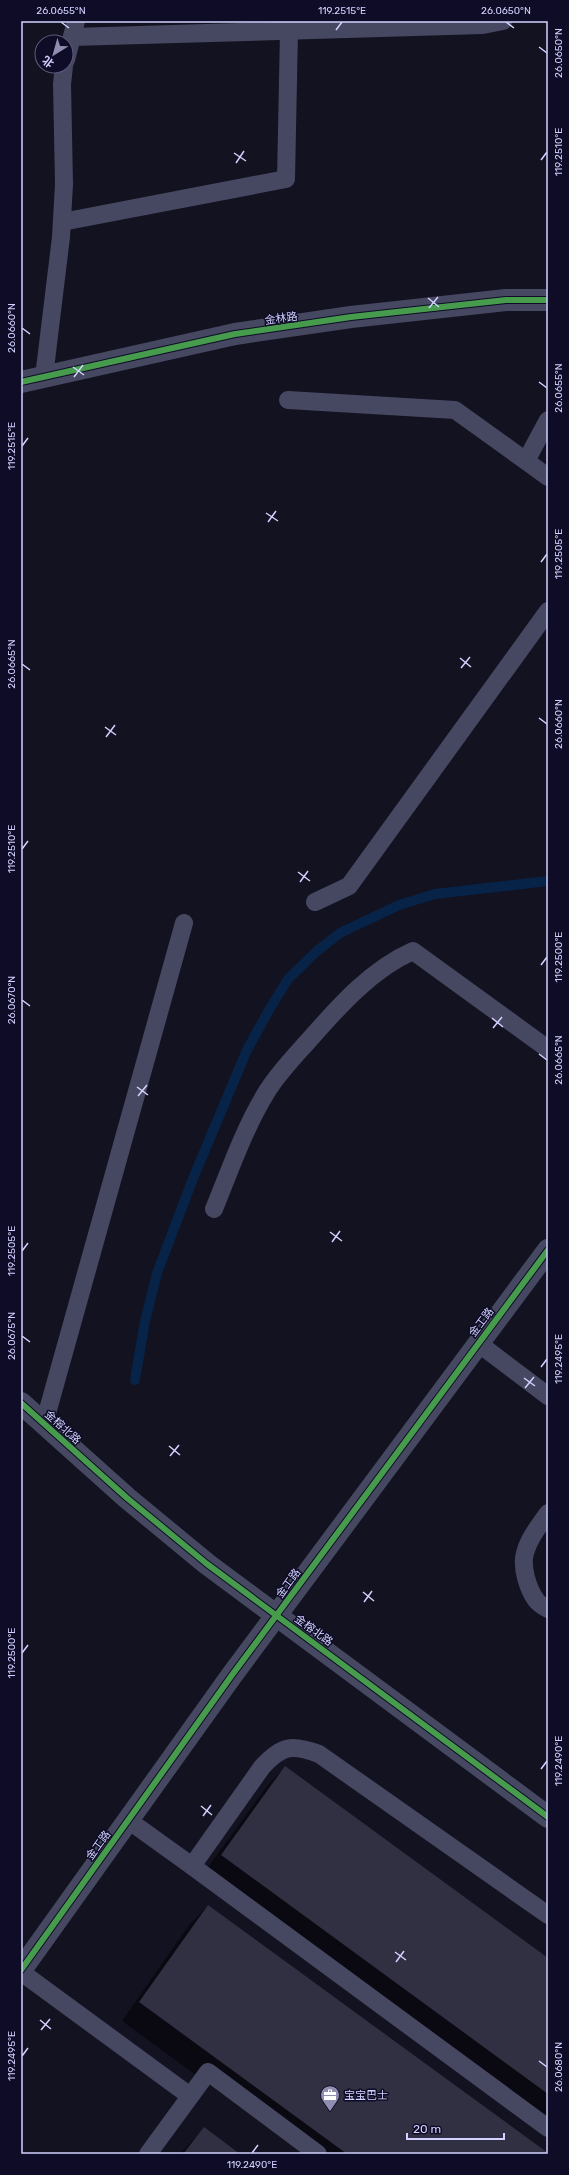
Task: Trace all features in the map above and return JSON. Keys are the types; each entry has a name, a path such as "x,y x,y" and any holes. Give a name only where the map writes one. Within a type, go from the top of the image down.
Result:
{"street":[{"name":"金林路","path":"21,382 243,333 351,317 506,300 548,300"},
{"name":"金工路","path":"21,1971 128,1820 277,1616 548,1250"},
{"name":"金榕北路","path":"21,1403 207,1564 548,1817"}],"lane":[{"path":"74,29 289,31 483,26 503,21"},
{"path":"62,222 286,178 289,31"},
{"path":"44,377 62,222 64,184 63,74"},
{"path":"288,400 455,410 548,477"},
{"path":"526,460 548,420"},
{"path":"315,902 348,886 548,611"},
{"path":"44,1424 184,922"},
{"path":"214,1209 246,1129 266,1092 288,1062 348,997 395,959 414,951 548,1049"},
{"path":"478,1343 548,1396"},
{"path":"548,1513 531,1537 524,1554 524,1561 528,1583 536,1601 548,1610"},
{"path":"192,1866 262,1766 275,1753 289,1747 302,1748 319,1754 548,1915"},
{"path":"128,1820 548,2128"},
{"path":"21,1971 190,2096"},
{"path":"148,2154 208,2072 318,2154"}],"building":[{"path":"285,1766 548,1958 548,2094 221,1855"},
{"path":"208,1905 548,2154 347,2154 139,2002"},
{"path":"204,2127 240,2154 183,2154"}],"waterway":[{"path":"135,1380 145,1321 157,1273 194,1176 247,1050 288,979 317,951 340,933 399,905 435,894 548,881"}],"cycle path":[{"path":"21,382 235,334 351,317 506,300 548,300"},
{"path":"21,1970 232,1675 548,1250"},
{"path":"21,1403 127,1498 207,1564 548,1817"}],"place":[{"name":"宝宝巴士","path":"330,2112"}]}
